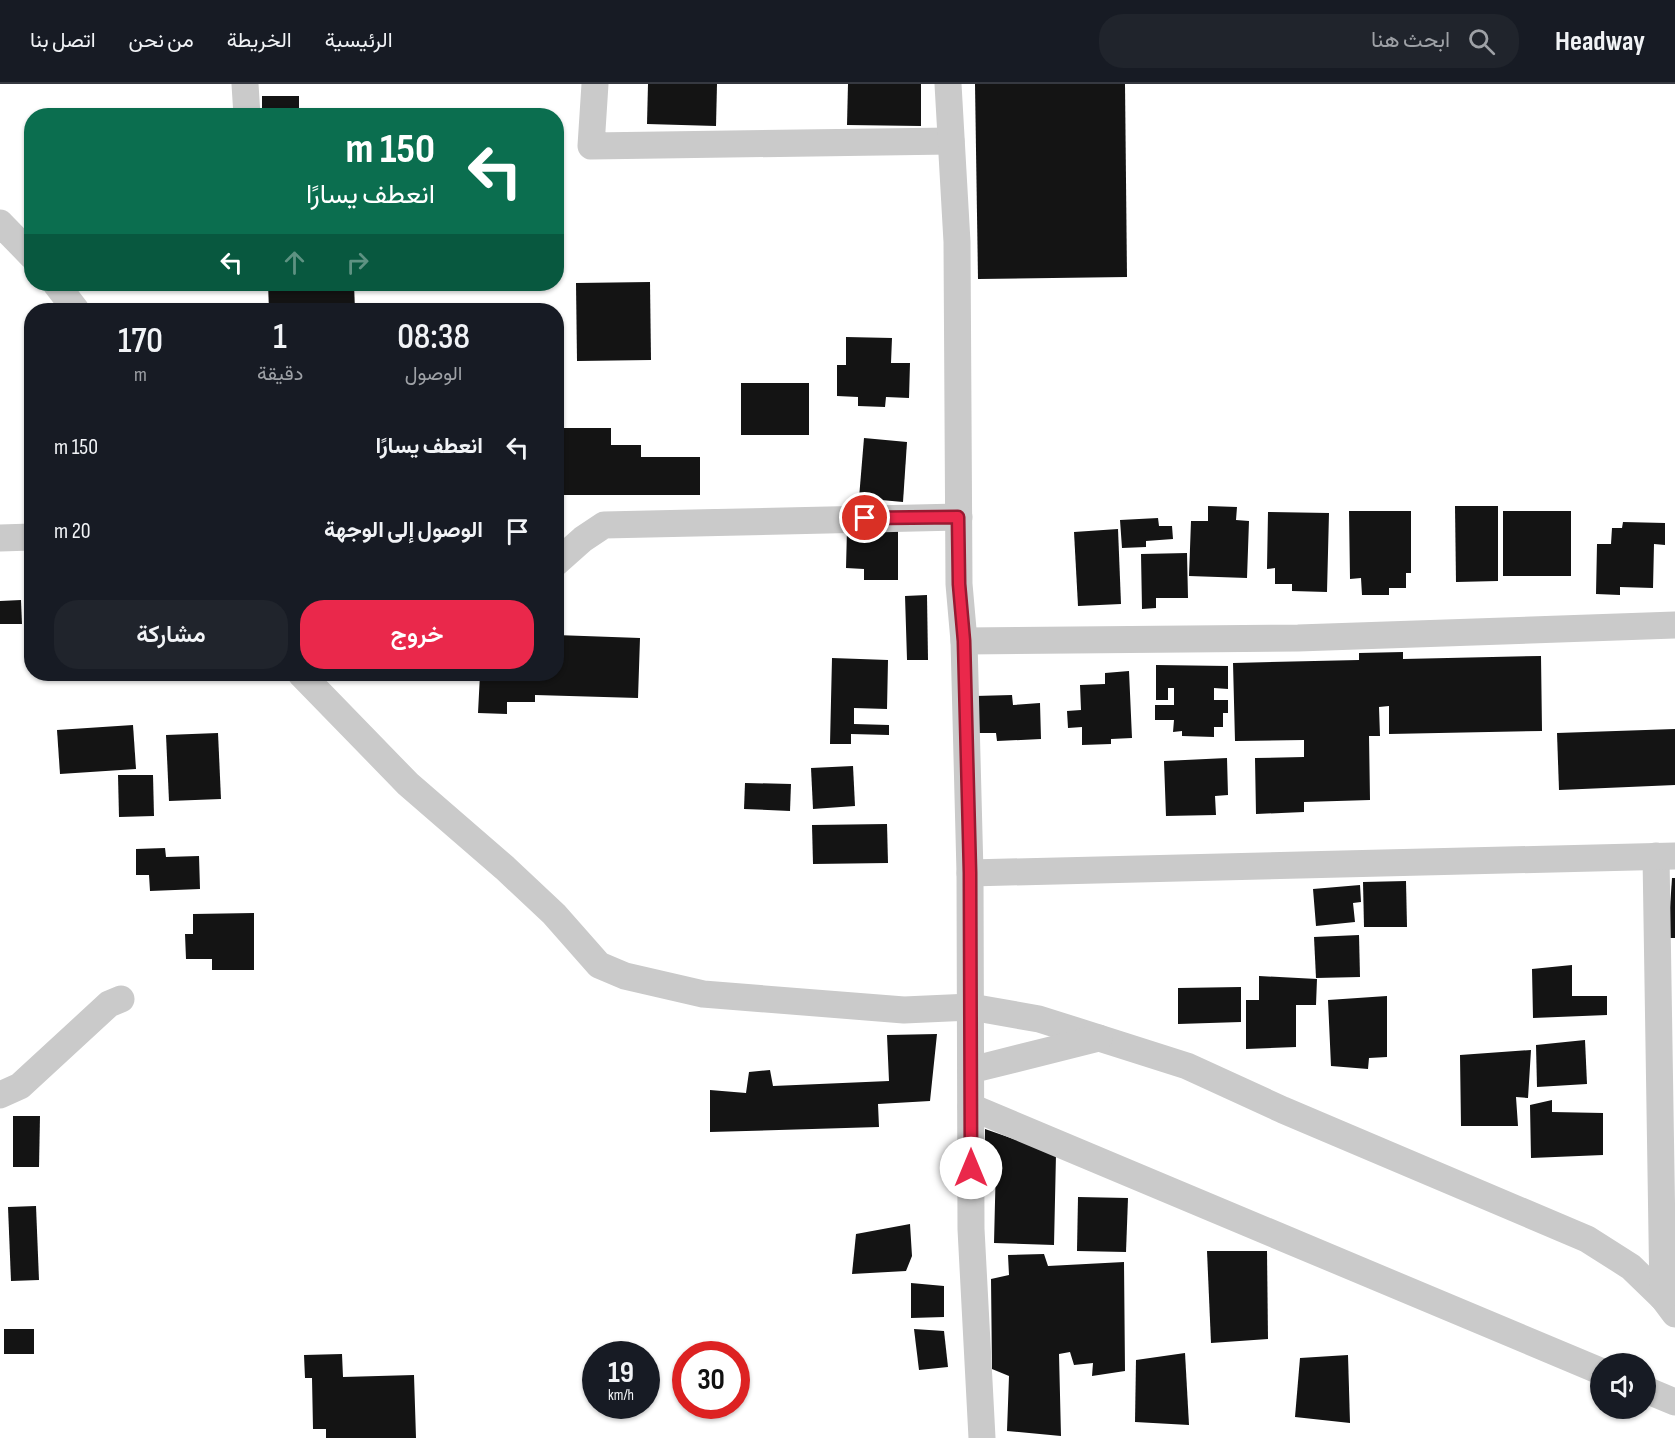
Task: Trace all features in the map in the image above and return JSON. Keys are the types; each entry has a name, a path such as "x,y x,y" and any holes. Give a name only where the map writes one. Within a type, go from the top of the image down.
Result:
{"street":[{"path":"245,84 246,108"},
{"path":"595,84 591,146 951,141"},
{"path":"948,84 957,242 959,584 964,641 970,873 971,1229 982,1438"},
{"path":"0,223 24,248"},
{"path":"61,291 71,303"},
{"path":"564,556 604,525 958,517"},
{"path":"0,538 24,537"},
{"path":"964,641 1298,638 1675,625"},
{"path":"308,681 408,784 554,914 599,965 625,976 703,994 904,1010 971,1007 1039,1019 1187,1066 1283,1110 1587,1239 1631,1267 1669,1306"},
{"path":"970,873 1665,856 1669,1306"},
{"path":"0,1095 20,1086 109,1004 121,999"},
{"path":"971,1070 1099,1038"},
{"path":"971,1107 1590,1367"},
{"path":"1656,1394 1675,1402"}],"building":[{"path":"648,84 717,84 716,126 647,124"},
{"path":"848,84 921,84 921,126 847,125"},
{"path":"975,84 1125,84 1127,277 978,279"},
{"path":"262,96 299,96 299,108 262,108"},
{"path":"650,282 651,360 577,361 576,283"},
{"path":"268,291 354,291 355,303 269,303"},
{"path":"846,337 892,338 891,363 910,363 909,398 886,397 885,407 858,406 858,397 837,396 837,365 846,365"},
{"path":"741,383 809,383 809,435 741,435"},
{"path":"564,428 611,428 611,445 641,445 641,457 700,457 700,495 564,495"},
{"path":"864,438 907,442 903,502 859,498"},
{"path":"1208,506 1237,507 1236,520 1249,521 1247,578 1189,576 1191,521 1208,521"},
{"path":"1455,506 1498,506 1498,581 1456,582"},
{"path":"1349,511 1411,511 1411,573 1406,573 1406,588 1389,588 1389,595 1362,595 1361,578 1350,579"},
{"path":"1503,511 1571,511 1571,576 1503,576"},
{"path":"1268,512 1329,513 1327,592 1292,591 1292,584 1275,584 1275,568 1267,569"},
{"path":"1158,518 1159,526 1172,526 1173,539 1146,541 1146,547 1122,548 1120,520"},
{"path":"1623,522 1665,523 1665,545 1654,544 1653,588 1620,587 1620,595 1596,594 1597,544 1611,544 1612,528 1622,528"},
{"path":"847,529 898,529 898,580 864,580 864,569 846,568"},
{"path":"1118,529 1121,604 1078,606 1074,532"},
{"path":"1187,553 1188,598 1156,598 1156,608 1142,609 1141,554"},
{"path":"927,595 928,660 907,660 905,596"},
{"path":"21,600 22,624 0,624 0,601"},
{"path":"564,635 640,638 638,698 535,695 535,702 507,702 507,714 478,713 480,681 564,681"},
{"path":"1403,652 1403,659 1541,656 1542,731 1389,734 1389,706 1379,707 1380,736 1369,736 1370,800 1304,802 1304,812 1256,814 1255,758 1304,757 1304,740 1235,741 1233,663 1359,660 1359,653"},
{"path":"832,658 888,660 887,709 854,708 854,724 889,725 889,735 851,734 851,744 830,744"},
{"path":"1156,665 1228,666 1228,689 1214,688 1214,700 1228,700 1228,713 1223,713 1223,727 1214,727 1214,737 1182,736 1182,731 1173,732 1174,720 1155,720 1155,705 1174,705 1174,688 1168,688 1168,700 1156,700"},
{"path":"1129,671 1132,738 1111,739 1111,744 1082,745 1082,727 1068,728 1067,711 1081,710 1080,685 1105,684 1105,673"},
{"path":"1012,695 1013,705 1040,703 1041,739 997,741 996,733 977,733 975,696"},
{"path":"133,725 136,769 60,774 57,730"},
{"path":"1675,729 1675,785 1559,790 1557,733"},
{"path":"218,733 221,799 169,801 166,735"},
{"path":"1227,758 1228,795 1215,796 1216,815 1166,816 1164,761"},
{"path":"853,766 855,806 813,809 811,768"},
{"path":"118,775 153,775 154,816 119,817"},
{"path":"745,783 791,784 790,811 744,809"},
{"path":"887,824 888,863 813,864 812,825"},
{"path":"165,848 166,857 199,856 200,889 150,891 149,875 136,875 136,849"},
{"path":"1672,878 1675,878 1675,938 1668,938"},
{"path":"1406,881 1407,927 1364,927 1363,882"},
{"path":"1360,885 1361,902 1353,903 1355,922 1316,926 1313,889"},
{"path":"254,913 254,970 212,970 212,959 186,959 185,934 193,934 193,914"},
{"path":"1359,935 1360,977 1316,978 1314,937"},
{"path":"1572,965 1572,996 1607,996 1607,1015 1533,1018 1532,969"},
{"path":"1259,976 1317,979 1316,1005 1296,1005 1296,1047 1246,1049 1246,1000 1259,1000"},
{"path":"1241,987 1241,1022 1178,1024 1178,988"},
{"path":"1387,996 1387,1057 1369,1058 1368,1069 1331,1066 1328,1000"},
{"path":"937,1034 930,1101 878,1104 879,1127 710,1132 710,1090 746,1093 749,1072 770,1070 773,1086 889,1081 887,1035"},
{"path":"1585,1040 1587,1084 1537,1087 1536,1045"},
{"path":"1531,1050 1528,1098 1516,1097 1518,1126 1461,1126 1460,1055"},
{"path":"1552,1100 1552,1112 1603,1113 1603,1155 1531,1158 1530,1105"},
{"path":"13,1116 40,1116 39,1167 13,1167"},
{"path":"985,1129 1056,1154 1054,1245 994,1243 996,1161 985,1157"},
{"path":"1078,1197 1128,1198 1126,1252 1077,1251"},
{"path":"36,1206 39,1280 11,1281 8,1207"},
{"path":"910,1224 912,1256 906,1271 852,1274 856,1234"},
{"path":"1207,1251 1267,1251 1268,1339 1211,1343"},
{"path":"1044,1254 1048,1266 1124,1262 1125,1371 1092,1376 1093,1363 1074,1365 1070,1352 1059,1354 1061,1436 1007,1431 1009,1376 992,1369 991,1279 1009,1275 1008,1255"},
{"path":"911,1283 944,1286 944,1317 911,1318"},
{"path":"4,1329 34,1329 34,1354 4,1354"},
{"path":"914,1329 944,1331 948,1367 919,1370"},
{"path":"1185,1353 1189,1425 1135,1422 1136,1360"},
{"path":"342,1354 343,1377 414,1375 416,1438 326,1438 326,1429 313,1429 312,1378 305,1378 304,1355"},
{"path":"1348,1355 1350,1423 1295,1417 1300,1358"}],"route":[{"path":"865,518 958,517 959,584 964,641 963,687 970,873 971,1168"}]}
